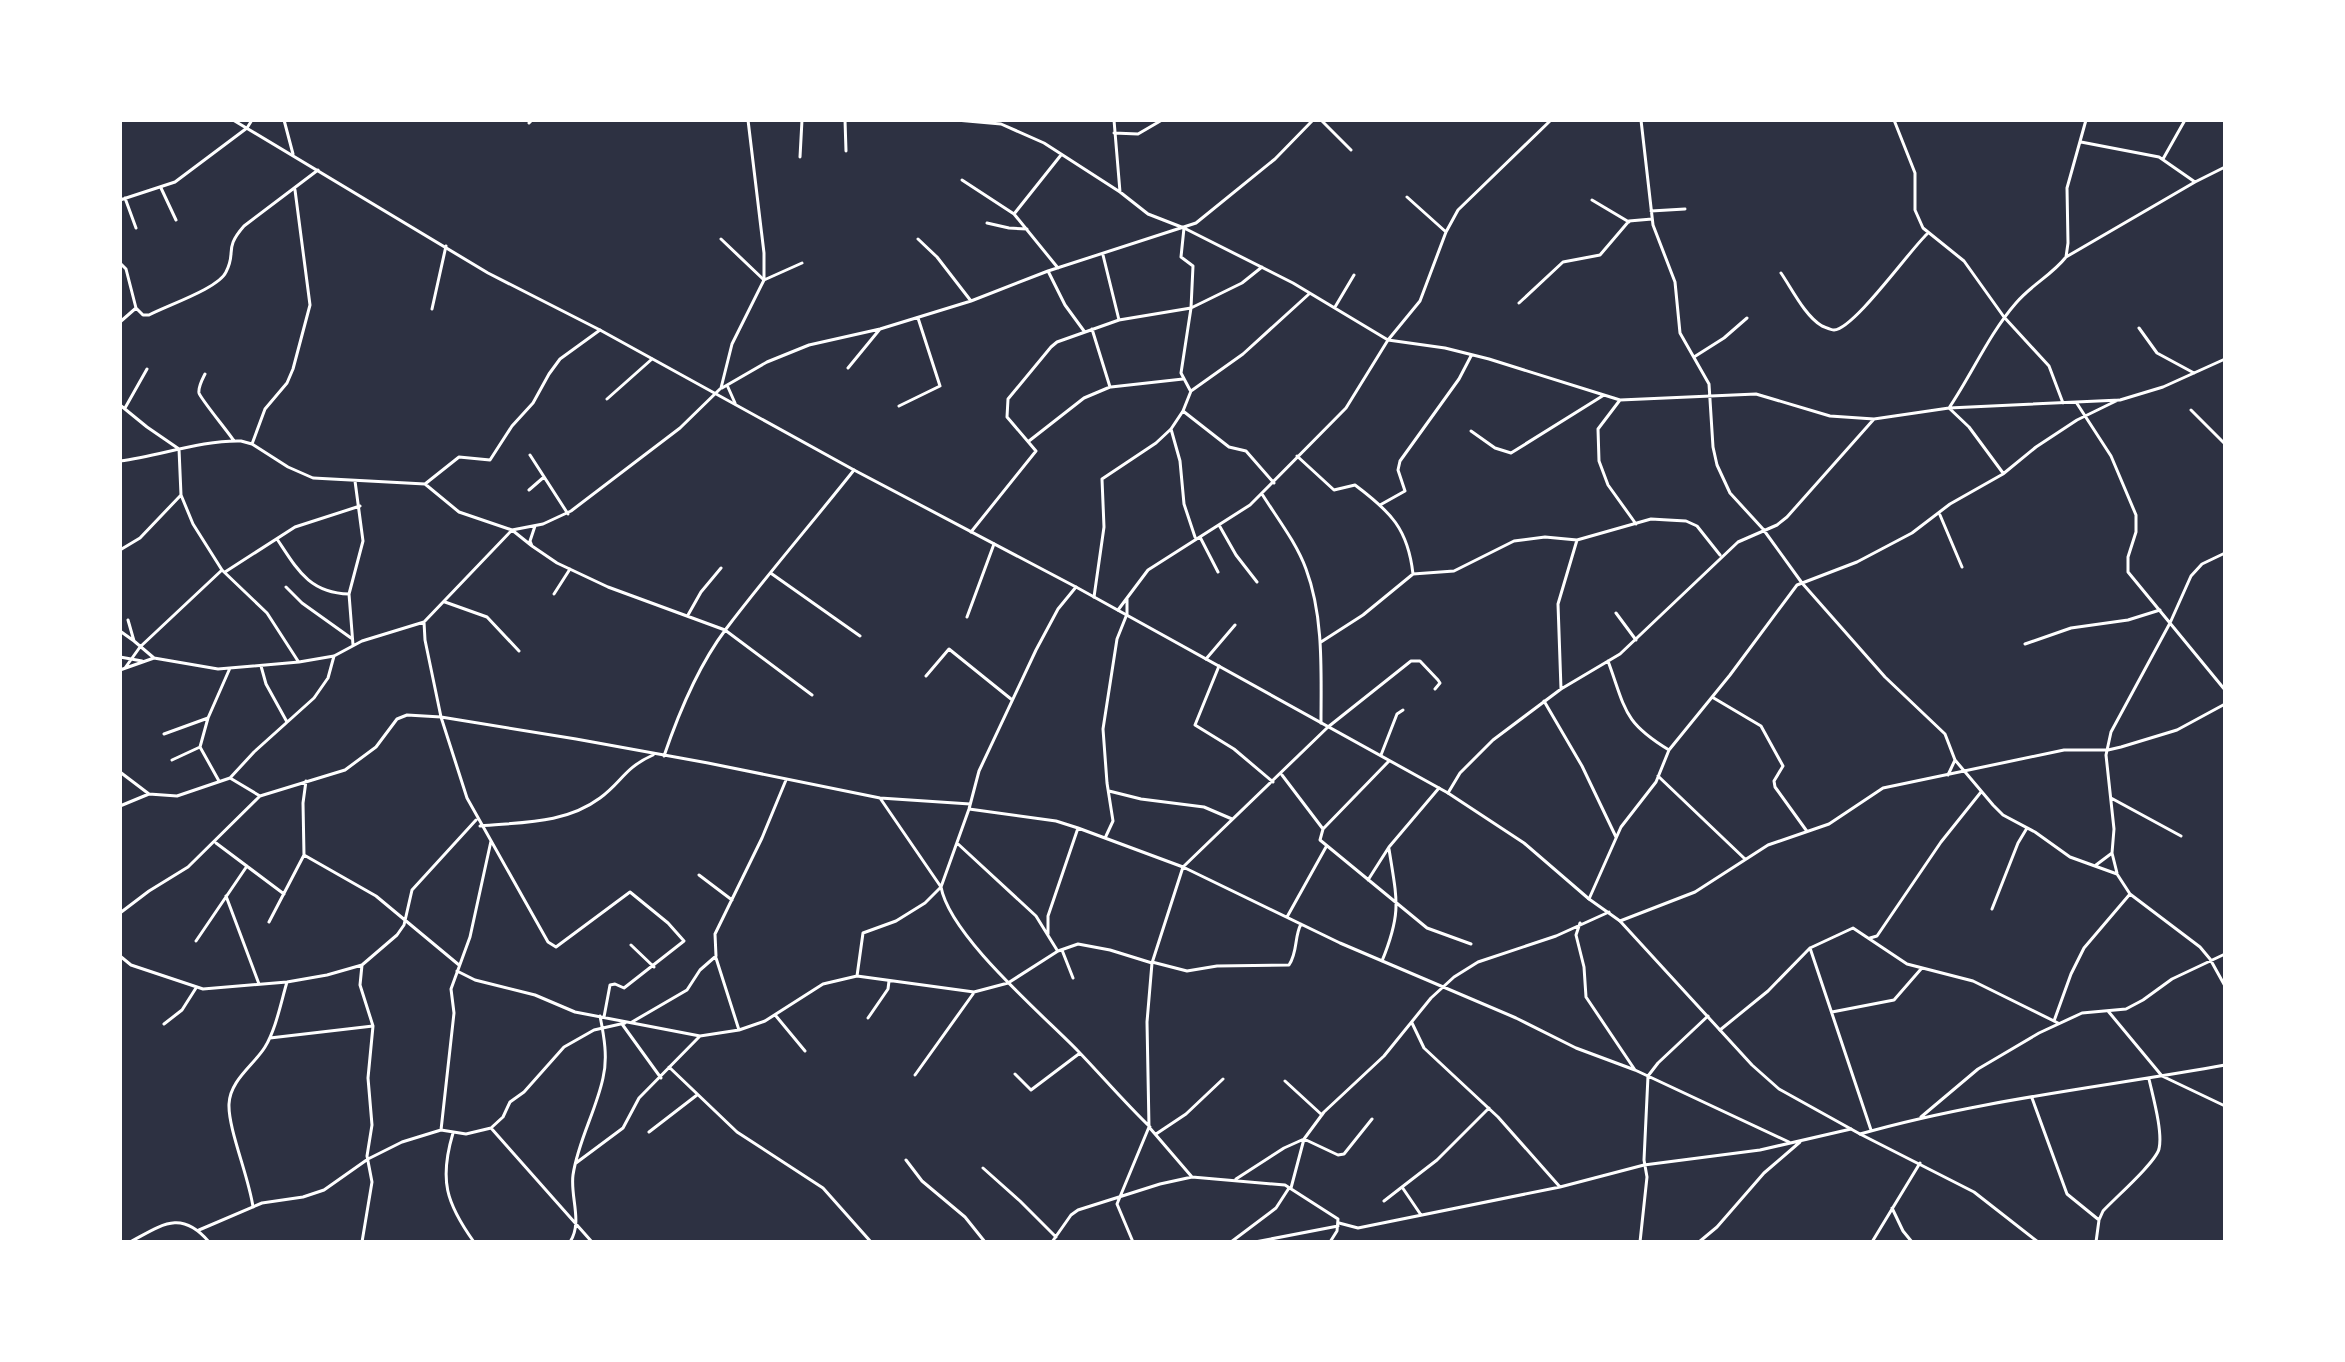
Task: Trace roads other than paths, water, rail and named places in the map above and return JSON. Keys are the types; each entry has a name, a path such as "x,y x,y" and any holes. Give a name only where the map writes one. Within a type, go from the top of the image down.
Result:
{"street":[{"path":"233,120 488,273 600,330 854,470 1127,614 1448,793 1524,843 1589,899 1620,921 1759,1072 1779,1089 1974,1192 2038,1242"},
{"path":"136,228 122,199 161,188 200,165 247,128 252,120"},
{"path":"284,120 293,154"},
{"path":"123,669 154,658 202,667 230,668 299,662 334,656 353,645 424,622 512,530 535,526 568,514 680,428 721,388 732,344 764,280 764,253 748,120"},
{"path":"800,157 802,120"},
{"path":"845,120 846,151"},
{"path":"956,120 1001,124 1044,143 1148,214 1184,228 1262,267 1388,340 1445,348 1620,400 1756,394 1830,416 1874,419 1949,408 2120,400"},
{"path":"1114,120 1120,192"},
{"path":"1114,133 1138,134 1162,120"},
{"path":"721,388 767,362 809,345 918,318 1048,271 1184,228 1210,213 1275,159 1313,120"},
{"path":"1321,120 1351,150"},
{"path":"1118,610 1148,570 1238,515 1274,483 1346,408 1388,340 1420,301 1446,232 1463,204 1551,120"},
{"path":"1641,120 1652,219 1675,282 1680,333 1707,376 1713,447 1720,474 1730,493 1763,529 1802,583 1885,677 1945,734 1955,760 2003,815 2070,857 2117,874"},
{"path":"1894,120 1915,173 1915,210 1927,234 1964,261 2004,317 2049,366 2063,403"},
{"path":"2066,257 2067,188 2086,120"},
{"path":"2163,159 2185,120"},
{"path":"2081,142 2163,159 2195,182"},
{"path":"1014,214 1062,154"},
{"path":"1949,408 2004,317 2026,292 2066,257 2225,167"},
{"path":"120,263 126,269 136,308 143,315 220,282 228,270 231,243 235,236 318,170"},
{"path":"962,180 1014,214 1058,268"},
{"path":"161,188 176,220"},
{"path":"252,444 265,409 287,383 293,369 310,305 295,190"},
{"path":"1407,197 1446,232"},
{"path":"1592,200 1629,222 1652,219"},
{"path":"1651,211 1685,209"},
{"path":"1519,303 1563,262 1600,255 1629,222"},
{"path":"987,223 1027,229"},
{"path":"1184,228 1180,252 1183,260 1193,266 1191,308 1182,367 1183,379 1191,391"},
{"path":"1781,273 1815,321 1835,330 1845,326 1870,302 1906,254 1927,234"},
{"path":"721,239 764,280"},
{"path":"918,239 937,257 971,301"},
{"path":"432,309 446,246"},
{"path":"1103,255 1119,320"},
{"path":"764,280 802,263"},
{"path":"971,532 1036,451 1007,417 1008,399 1051,347 1084,331 1119,320 1191,308 1242,283 1262,267"},
{"path":"1048,271 1065,305 1084,331"},
{"path":"1335,307 1354,275"},
{"path":"1094,597 1104,527 1102,479 1156,443 1171,429 1191,391 1243,354 1310,293"},
{"path":"120,322 136,308"},
{"path":"899,406 940,386 918,318"},
{"path":"1694,357 1724,338 1747,318"},
{"path":"2139,328 2157,353 2194,373"},
{"path":"848,368 880,329"},
{"path":"1092,329 1110,387"},
{"path":"425,484 459,457 490,460 512,426 526,413 560,359 600,330"},
{"path":"1380,505 1405,491 1398,470 1400,461 1418,431 1459,379 1471,355"},
{"path":"607,399 652,359"},
{"path":"1589,899 1626,818 1653,787 1669,750 1791,592 1802,583 1857,562 1912,533 2085,416 2120,400 2163,387 2225,359"},
{"path":"125,408 147,369"},
{"path":"205,374 199,389 200,397 234,441"},
{"path":"1029,441 1084,398 1110,387 1183,379"},
{"path":"727,385 735,403"},
{"path":"1471,431 1495,448 1511,453 1606,394"},
{"path":"1620,400 1598,429 1599,461 1608,485 1636,524"},
{"path":"2076,402 2111,456 2136,515 2128,572 2225,690"},
{"path":"120,405 179,449"},
{"path":"1949,408 1969,427 2003,474"},
{"path":"2191,410 2225,444"},
{"path":"1183,411 1229,447 1246,451 1274,483"},
{"path":"1448,793 1460,773 1475,757 1544,701 1636,640 1720,556 1738,542 1777,525 1787,517 1874,419"},
{"path":"1171,429 1180,461 1184,504 1198,538 1218,572"},
{"path":"120,461 234,441 252,444 288,467 313,478 425,484 459,512 512,530 570,569 608,587 725,630 812,695"},
{"path":"179,449 181,495 193,524 224,571 274,621 299,662"},
{"path":"530,455 568,514"},
{"path":"1297,456 1331,488 1337,490 1355,485 1380,505 1405,536 1413,574"},
{"path":"664,756 675,722 696,678 725,630 854,470"},
{"path":"529,490 544,477"},
{"path":"353,645 349,594 363,541 355,481"},
{"path":"1262,494 1306,569 1321,642 1321,723"},
{"path":"120,550 140,538 181,495"},
{"path":"123,669 140,647 224,571 307,521 360,506"},
{"path":"1939,514 1962,567"},
{"path":"1321,642 1363,615 1413,574 1454,571 1514,541 1545,537 1577,540 1651,519 1692,523 1720,556"},
{"path":"1219,525 1236,555 1257,582"},
{"path":"532,546 530,541 535,526"},
{"path":"277,538 310,583 323,591 349,594"},
{"path":"1561,689 1558,604 1577,540"},
{"path":"967,617 994,544"},
{"path":"2225,553 2195,570 2111,732 2106,755 2114,829 2112,853 2117,874 2130,894 2190,937 2210,959 2225,986"},
{"path":"688,615 701,592 721,568"},
{"path":"554,594 570,569"},
{"path":"772,574 860,636"},
{"path":"286,587 302,603 351,638"},
{"path":"857,976 863,933 896,921 925,903 941,887 979,771 1011,699 1058,609 1076,587"},
{"path":"1106,836 1113,821 1108,791 1105,714 1117,639 1127,614 1127,599"},
{"path":"445,602 487,617 519,651"},
{"path":"2025,644 2071,628 2128,620 2160,610"},
{"path":"1616,613 1636,640"},
{"path":"128,620 134,641"},
{"path":"424,622 441,717 467,798 476,820 548,942 556,947 630,892 639,896 684,941 624,988 610,985 602,1016 606,1048 604,1078 575,1163 572,1187 576,1232 570,1242"},
{"path":"1206,659 1235,625"},
{"path":"120,631 154,658"},
{"path":"926,676 949,649 1011,699"},
{"path":"120,806 149,794 177,796 230,778 314,698 328,678 334,656"},
{"path":"120,657 142,661"},
{"path":"1133,1242 1119,1211 1119,1197 1149,1127 1147,1022 1152,962 1183,867 1282,775 1328,727 1411,661 1420,661 1439,682 1435,689"},
{"path":"1608,661 1632,722 1645,735 1669,750"},
{"path":"261,666 263,679 287,722"},
{"path":"1219,666 1195,725 1234,749 1273,782"},
{"path":"219,781 200,747 208,718 230,668"},
{"path":"1712,697 1757,723 1765,732 1783,766 1774,781 1775,787 1807,832"},
{"path":"1544,701 1582,766 1616,837"},
{"path":"1620,921 1695,892 1777,841 1829,824 1883,788 2064,750 2108,750 2168,733 2225,704"},
{"path":"1381,755 1397,714 1403,710"},
{"path":"120,913 188,867 260,796 345,770 376,747 397,719 407,715 441,717 880,798 969,807 1056,821 1106,836 1183,867 1382,961 1516,1018 1576,1048 1635,1070 1789,1142"},
{"path":"164,734 208,718"},
{"path":"172,760 200,747"},
{"path":"480,826 572,815 604,796 633,763 653,755"},
{"path":"1390,760 1323,829 1320,840 1427,928 1471,944"},
{"path":"1948,775 1955,760"},
{"path":"120,772 149,794"},
{"path":"1282,775 1323,829"},
{"path":"1658,776 1745,859"},
{"path":"230,778 260,796"},
{"path":"739,1030 716,956 715,934 786,780"},
{"path":"269,922 304,855 303,803 306,781"},
{"path":"1368,881 1389,847 1439,788"},
{"path":"1108,791 1141,799 1204,807 1232,819"},
{"path":"1878,945 1877,936 1941,842 1981,792"},
{"path":"880,798 941,887 945,904 1008,983 1080,1053 1192,1177"},
{"path":"2111,798 2181,836"},
{"path":"120,956 131,965 196,988 211,989 287,982 362,965 397,935 405,919 412,890 476,820"},
{"path":"1048,934 1048,916 1078,828"},
{"path":"1992,909 2027,828"},
{"path":"441,1130 454,1013 451,989 470,937 491,841"},
{"path":"216,842 284,894"},
{"path":"957,843 1036,916 1060,950 1073,978"},
{"path":"1287,917 1327,846"},
{"path":"1382,961 1392,936 1398,906 1389,847"},
{"path":"2095,865 2112,853"},
{"path":"304,855 376,896 459,965"},
{"path":"196,941 247,866"},
{"path":"699,875 732,900"},
{"path":"2056,1022 2071,974 2084,948 2130,894"},
{"path":"226,896 259,984"},
{"path":"1231,1242 1276,1208 1290,1188 1304,1139 1322,1115 1384,1056 1443,987 1478,962 1556,936 1609,912"},
{"path":"1580,923 1576,935 1584,967 1586,997 1635,1070"},
{"path":"457,971 487,984 535,995 575,1012 700,1036 739,1030 776,1016 823,984 857,976 974,992 1008,983 1060,950 1083,944 1187,971 1217,966 1289,965 1295,954 1301,924"},
{"path":"1720,1030 1768,991 1810,948 1853,928 1897,959 1973,981 2056,1022"},
{"path":"1566,930 1576,935"},
{"path":"1868,938 1877,936"},
{"path":"631,945 654,967"},
{"path":"1810,948 1872,1131"},
{"path":"1918,1120 1978,1069 2056,1022 2082,1013 2121,1011 2172,979 2225,954"},
{"path":"199,1230 262,1203 314,1194 334,1185 368,1159 402,1142 441,1130 466,1134 491,1128 503,1117 510,1102 524,1092 557,1053 577,1038 603,1027 630,1022 687,990 700,970 716,956"},
{"path":"362,965 360,985 373,1026 368,1078 372,1125 368,1159 372,1182 362,1242"},
{"path":"1832,1012 1894,1000 1922,968"},
{"path":"868,1018 888,989 889,981"},
{"path":"253,1207 229,1099 242,1074 266,1046 287,982"},
{"path":"164,1024 182,1010 196,988"},
{"path":"915,1075 974,992"},
{"path":"2108,1011 2162,1076 2225,1106"},
{"path":"776,1016 805,1051"},
{"path":"1640,1242 1647,1177 1644,1165 1648,1076 1708,1016"},
{"path":"1412,1023 1424,1048 1489,1108 1560,1187"},
{"path":"622,1024 661,1078"},
{"path":"269,1038 373,1026"},
{"path":"575,1163 623,1128 639,1098 700,1036"},
{"path":"1015,1074 1031,1090 1080,1053"},
{"path":"1860,1134 2032,1098 2225,1065"},
{"path":"669,1067 737,1132 823,1188 871,1242"},
{"path":"1156,1134 1186,1114 1223,1079"},
{"path":"2096,1242 2099,1220 2113,1200 2152,1162 2158,1151 2160,1139 2149,1079"},
{"path":"1285,1081 1322,1115"},
{"path":"649,1132 697,1095"},
{"path":"2032,1098 2067,1194 2099,1220"},
{"path":"1384,1201 1437,1160 1489,1108"},
{"path":"1236,1179 1304,1139 1338,1155 1344,1154 1372,1119"},
{"path":"1149,1127 1192,1177"},
{"path":"491,1128 592,1242"},
{"path":"1255,1242 1339,1225 1358,1228 1560,1187 1644,1165 1729,1155 1851,1129"},
{"path":"453,1133 444,1167 449,1201 474,1242"},
{"path":"1699,1242 1717,1227 1764,1173 1800,1142"},
{"path":"906,1160 922,1181 965,1217 985,1242"},
{"path":"1875,1240 1920,1163"},
{"path":"983,1168 1056,1237"},
{"path":"1052,1242 1074,1212 1192,1177 1285,1185 1335,1216 1339,1225"},
{"path":"1402,1187 1421,1215"},
{"path":"252,1197 262,1203"},
{"path":"1892,1208 1912,1242"},
{"path":"130,1242 162,1225 176,1222 199,1230 209,1242"},
{"path":"1330,1242 1339,1225"}]}
